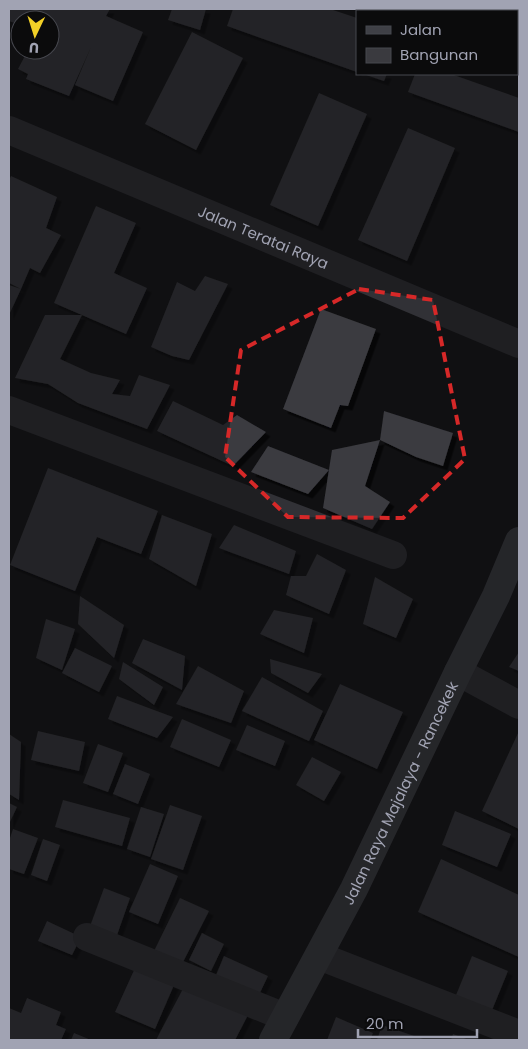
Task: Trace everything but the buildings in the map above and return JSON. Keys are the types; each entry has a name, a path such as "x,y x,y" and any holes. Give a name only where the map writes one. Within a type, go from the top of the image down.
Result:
{"main road":[{"name":"Jalan Raya Majalaya - Rancekek","path":"279,1029 319,956 380,836 496,596 519,541"}],"street":[{"name":"Jalan Teratai Raya","path":"9,130 519,344"},
{"path":"9,410 393,555"},
{"path":"458,672 519,705"},
{"path":"87,937 279,1029"},
{"path":"319,956 519,1034"}],"highlighted area":[{"path":"359,289 433,300 465,459 403,518 288,517 225,457 241,350"}]}
